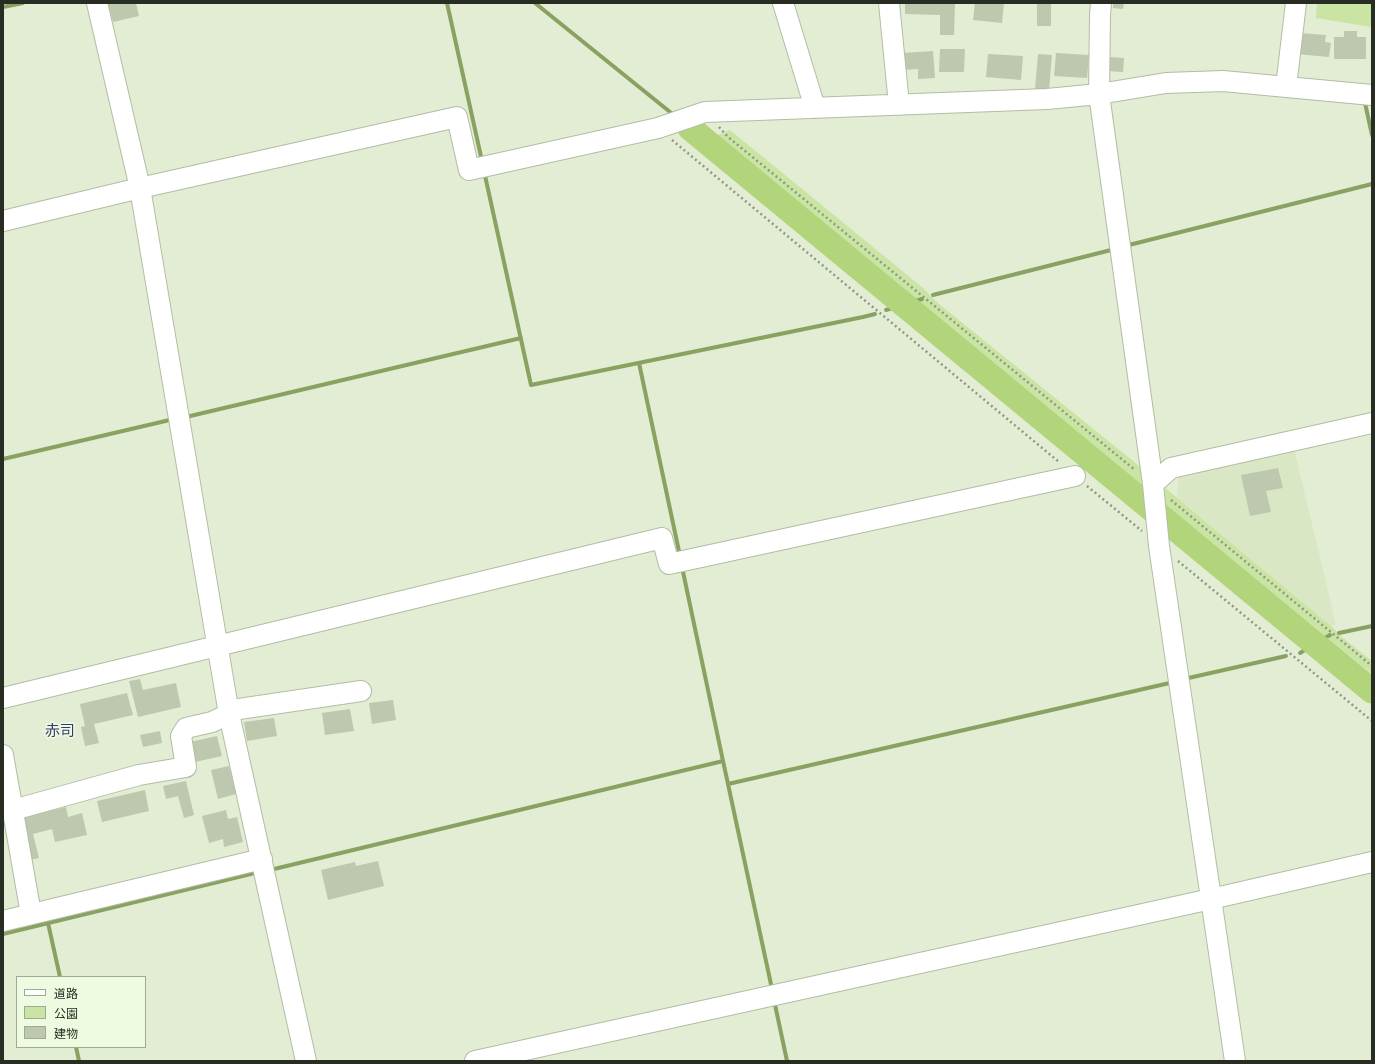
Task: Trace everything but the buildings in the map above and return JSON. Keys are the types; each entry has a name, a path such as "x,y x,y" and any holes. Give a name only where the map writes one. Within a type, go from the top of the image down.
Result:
{"street":[{"path":"97,3 140,188 229,714 306,1061"},
{"path":"783,3 814,108"},
{"path":"889,3 900,105"},
{"path":"1101,3 1099,94 1152,484 1158,546 1235,1061"},
{"path":"1286,87 1296,3"},
{"path":"3,221 140,188 457,118 469,170 658,128 705,112 1047,99 1099,94 1166,84 1216,81 1372,95"},
{"path":"1152,484 1171,468 1372,423"},
{"path":"3,698 662,538 669,564 1075,476"},
{"path":"13,810 139,775 186,767 181,736 186,728 212,722 239,709 361,691"},
{"path":"3,755 31,914"},
{"path":"475,1061 1211,899 1372,862"},
{"path":"3,921 263,867"}],"path":[{"path":"705,112 728,137 1372,666"},
{"path":"658,128 1158,546 1372,721"}],"shaded area":[{"path":"1294,449 1336,625 1331,626 1177,497 1179,473"}],"green space":[{"path":"1317,3 1371,3 1371,27 1316,18"},
{"path":"730,130 923,288 939,304 1133,461 1331,626 1343,638 1372,661 1372,674 715,136"}],"waterway":[{"path":"3,7 23,3"},
{"path":"447,3 482,161"},
{"path":"535,3 675,116"},
{"path":"1365,103 1372,135"},
{"path":"690,128 1372,691"},
{"path":"484,171 531,385 875,314"},
{"path":"1125,246 1372,184"},
{"path":"933,295 1115,249"},
{"path":"886,310 922,299"},
{"path":"186,417 521,338"},
{"path":"639,363 680,556"},
{"path":"3,459 174,419"},
{"path":"682,567 723,761"},
{"path":"1339,633 1372,626"},
{"path":"1300,653 1330,635"},
{"path":"1184,679 1286,656"},
{"path":"270,870 723,761 728,784 1174,682"},
{"path":"728,784 772,989"},
{"path":"3,934 259,872"},
{"path":"48,923 60,976"},
{"path":"774,1000 787,1061"},
{"path":"76,1048 79,1061"}],"district":[{"name":"赤司","path":"60,732"}]}
